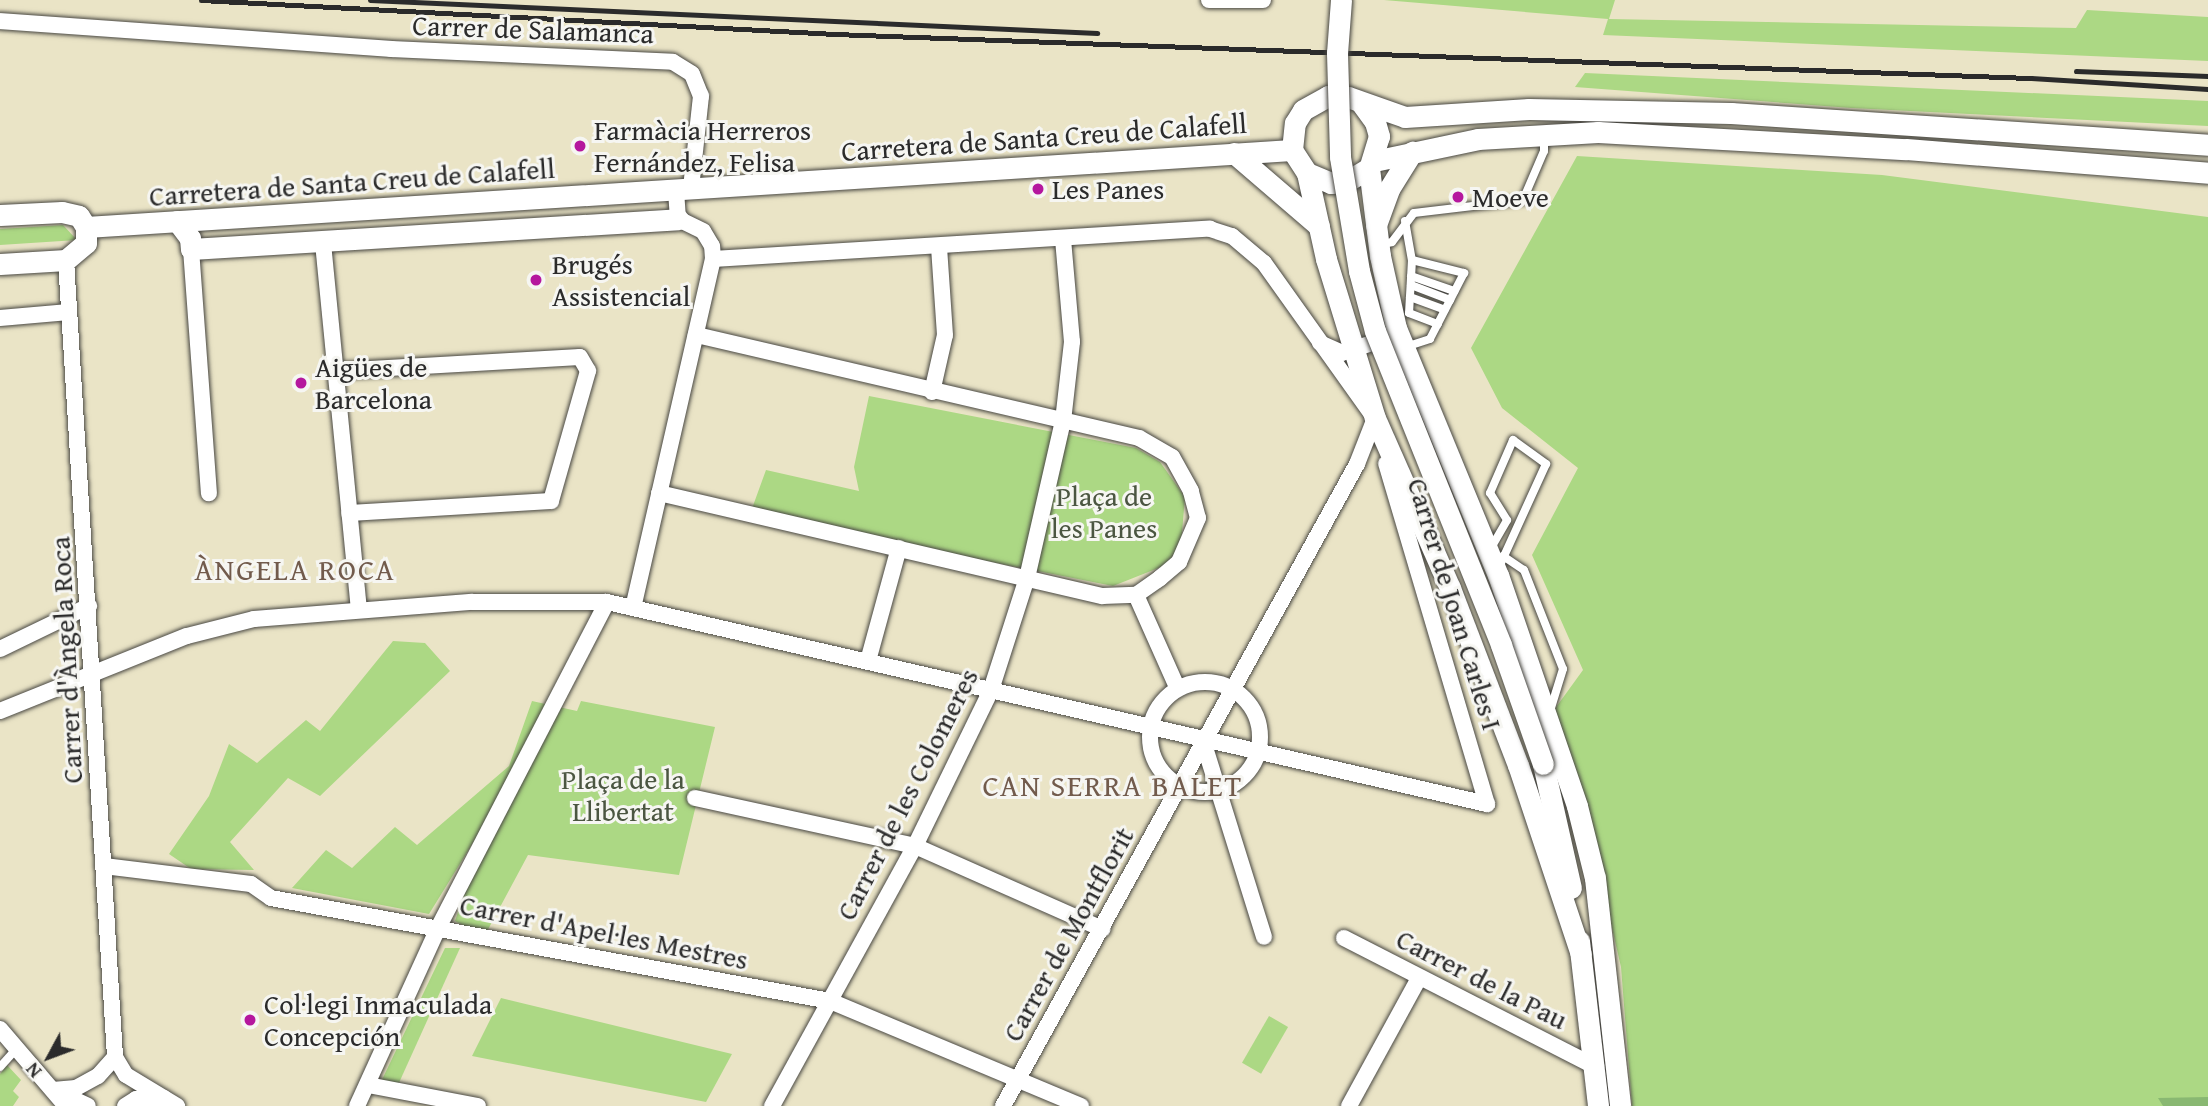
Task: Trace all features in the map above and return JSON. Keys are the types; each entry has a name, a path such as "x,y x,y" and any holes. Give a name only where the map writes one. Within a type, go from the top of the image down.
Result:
{"street":[{"path":"1209,0 1262,0"},
{"path":"1341,0 1337,53 1340,157 1372,319 1576,854 1602,949"},
{"name":"Carrer de Salamanca","path":"0,22 391,49 673,62 692,74 701,96 678,219"},
{"path":"1581,954 1518,765 1450,587 1375,418 1352,350 1318,226 1307,173 1292,150 1295,123 1314,102 1348,97 1405,117 1529,108 1719,112 2208,145"},
{"path":"1362,104 1375,122 1379,136 1371,164 1377,235 1399,338 1495,559 1549,714 1595,878 1620,1106"},
{"path":"1307,173 1331,183 1346,182 1371,164 1412,152 1478,139 1598,132 1880,147 2208,173"},
{"name":"Carretera de Santa Creu de Calafell","path":"86,227 1292,150"},
{"path":"1377,235 1389,189 1412,152"},
{"path":"1234,153 1318,226"},
{"path":"0,215 62,212 79,216 86,227 86,243 65,260 0,264"},
{"path":"191,249 323,243 678,219 703,231 712,246 713,259 633,608"},
{"path":"177,221 190,238 209,493"},
{"path":"713,259 939,248 1210,229 1232,236 1264,263 1375,418"},
{"name":"Carrer de les Colomeres","path":"772,1106 915,846 991,690 1027,578 1063,421 1072,342 1063,240"},
{"path":"323,243 359,607"},
{"path":"932,391 945,335 939,248"},
{"name":"Carrer d'Àngela Roca","path":"65,260 89,606 115,1057"},
{"path":"0,318 69,312"},
{"path":"659,493 1102,596 1136,595 1178,562 1198,518 1191,491 1172,457 1139,438 696,335"},
{"path":"1318,342 1338,352 1390,337 1399,338"},
{"path":"336,371 586,360 588,371 551,501 349,513"},
{"path":"1233,686 1357,464 1375,418"},
{"name":"Carrer de Joan Carles I","path":"1256,753 1487,804 1380,446 1375,418"},
{"path":"868,662 899,548"},
{"path":"1136,595 1177,687"},
{"path":"0,711 187,636 254,619 359,607 607,602 1256,753"},
{"path":"357,1106 438,928 607,602"},
{"path":"0,649 89,606"},
{"path":"1201,681 1233,686 1251,705 1257,721 1256,753 1243,776 1219,792 1192,793 1178,788 1157,761 1151,729 1163,700 1177,687 1201,681"},
{"name":"Carrer de Montflorit","path":"1003,1106 1233,686"},
{"path":"1203,741 1264,937"},
{"path":"1543,764 1566,856 1596,1067 1598,1106"},
{"path":"695,798 915,846 1102,929"},
{"name":"Carrer d'Apel·les Mestres","path":"104,866 251,884 271,898 830,1001 1081,1106"},
{"name":"Carrer de la Pau","path":"1344,938 1596,1067"},
{"path":"1349,1106 1419,978"},
{"path":"0,1029 66,1106"},
{"path":"53,1090 76,1088 98,1076 115,1057 125,1075 171,1102"},
{"path":"368,1085 478,1106"},
{"path":"53,1090 88,1106"},
{"path":"125,1106 136,1099 171,1102"}],"lane":[{"path":"1377,235 1392,242 1405,221 1414,213 1523,200 1544,151 1544,135"},
{"path":"1405,221 1412,260 1409,313 1438,324"},
{"path":"1399,338 1430,339 1464,273 1412,260"},
{"path":"1411,280 1454,291"},
{"path":"1411,280 1450,300"},
{"path":"1410,297 1445,310"},
{"path":"1513,440 1546,464 1495,559 1493,548 1507,520 1490,493 1513,440"},
{"path":"1495,559 1524,570 1563,669 1549,714"},
{"path":"0,1067 17,1047"}],"green space":[{"path":"1384,0 1615,0 1609,19 2076,28 2087,10 2208,17 2208,61 1603,35 1608,19"},
{"path":"1585,73 2208,101 2208,126 1851,108 1575,87"},
{"path":"1577,156 1882,175 2208,217 2208,1106 1632,1106 1621,967 1591,837 1554,710 1583,670 1532,555 1578,468 1502,408 1471,348"},
{"path":"63,225 77,240 0,245 0,229"},
{"name":"Plaça de les Panes","path":"869,396 1136,448 1160,462 1185,497 1181,544 1166,565 1113,586 750,514 766,470 859,491 854,467"},
{"path":"393,641 425,643 450,671 320,796 288,778 230,842 254,870 191,869 169,854 209,796 229,744 257,763 306,720 320,731"},
{"name":"Plaça de la Llibertat","path":"532,701 577,711 581,701 715,727 679,875 528,855 484,937 455,921 492,812 429,914 292,888 326,850 352,868 395,827 417,845 509,766"},
{"path":"445,948 460,948 398,1085 379,1086"},
{"path":"501,998 732,1054 706,1102 472,1056"},
{"path":"1269,1016 1288,1027 1261,1074 1242,1063"},
{"path":"7,1065 21,1080 13,1091 19,1097 13,1106 0,1106 0,1074"},
{"path":"2208,1097 2208,1106 2163,1106 2158,1098"}],"railway":[{"path":"201,0 835,34 2031,78 2208,89"},
{"path":"370,0 1097,33"},
{"path":"2076,71 2208,76"}],"place":[{"name":"Farmàcia Herreros Fernández, Felisa","path":"580,146"},
{"name":"Les Panes","path":"1038,189"},
{"name":"Moeve","path":"1458,197"},
{"name":"Brugés Assistencial","path":"536,280"},
{"name":"Aigües de Barcelona","path":"301,383"},
{"name":"Col·legi Inmaculada Concepción","path":"250,1020"}],"district":[{"name":"ÀNGELA ROCA","path":"295,569"},
{"name":"CAN SERRA BALET","path":"1113,785"}]}
